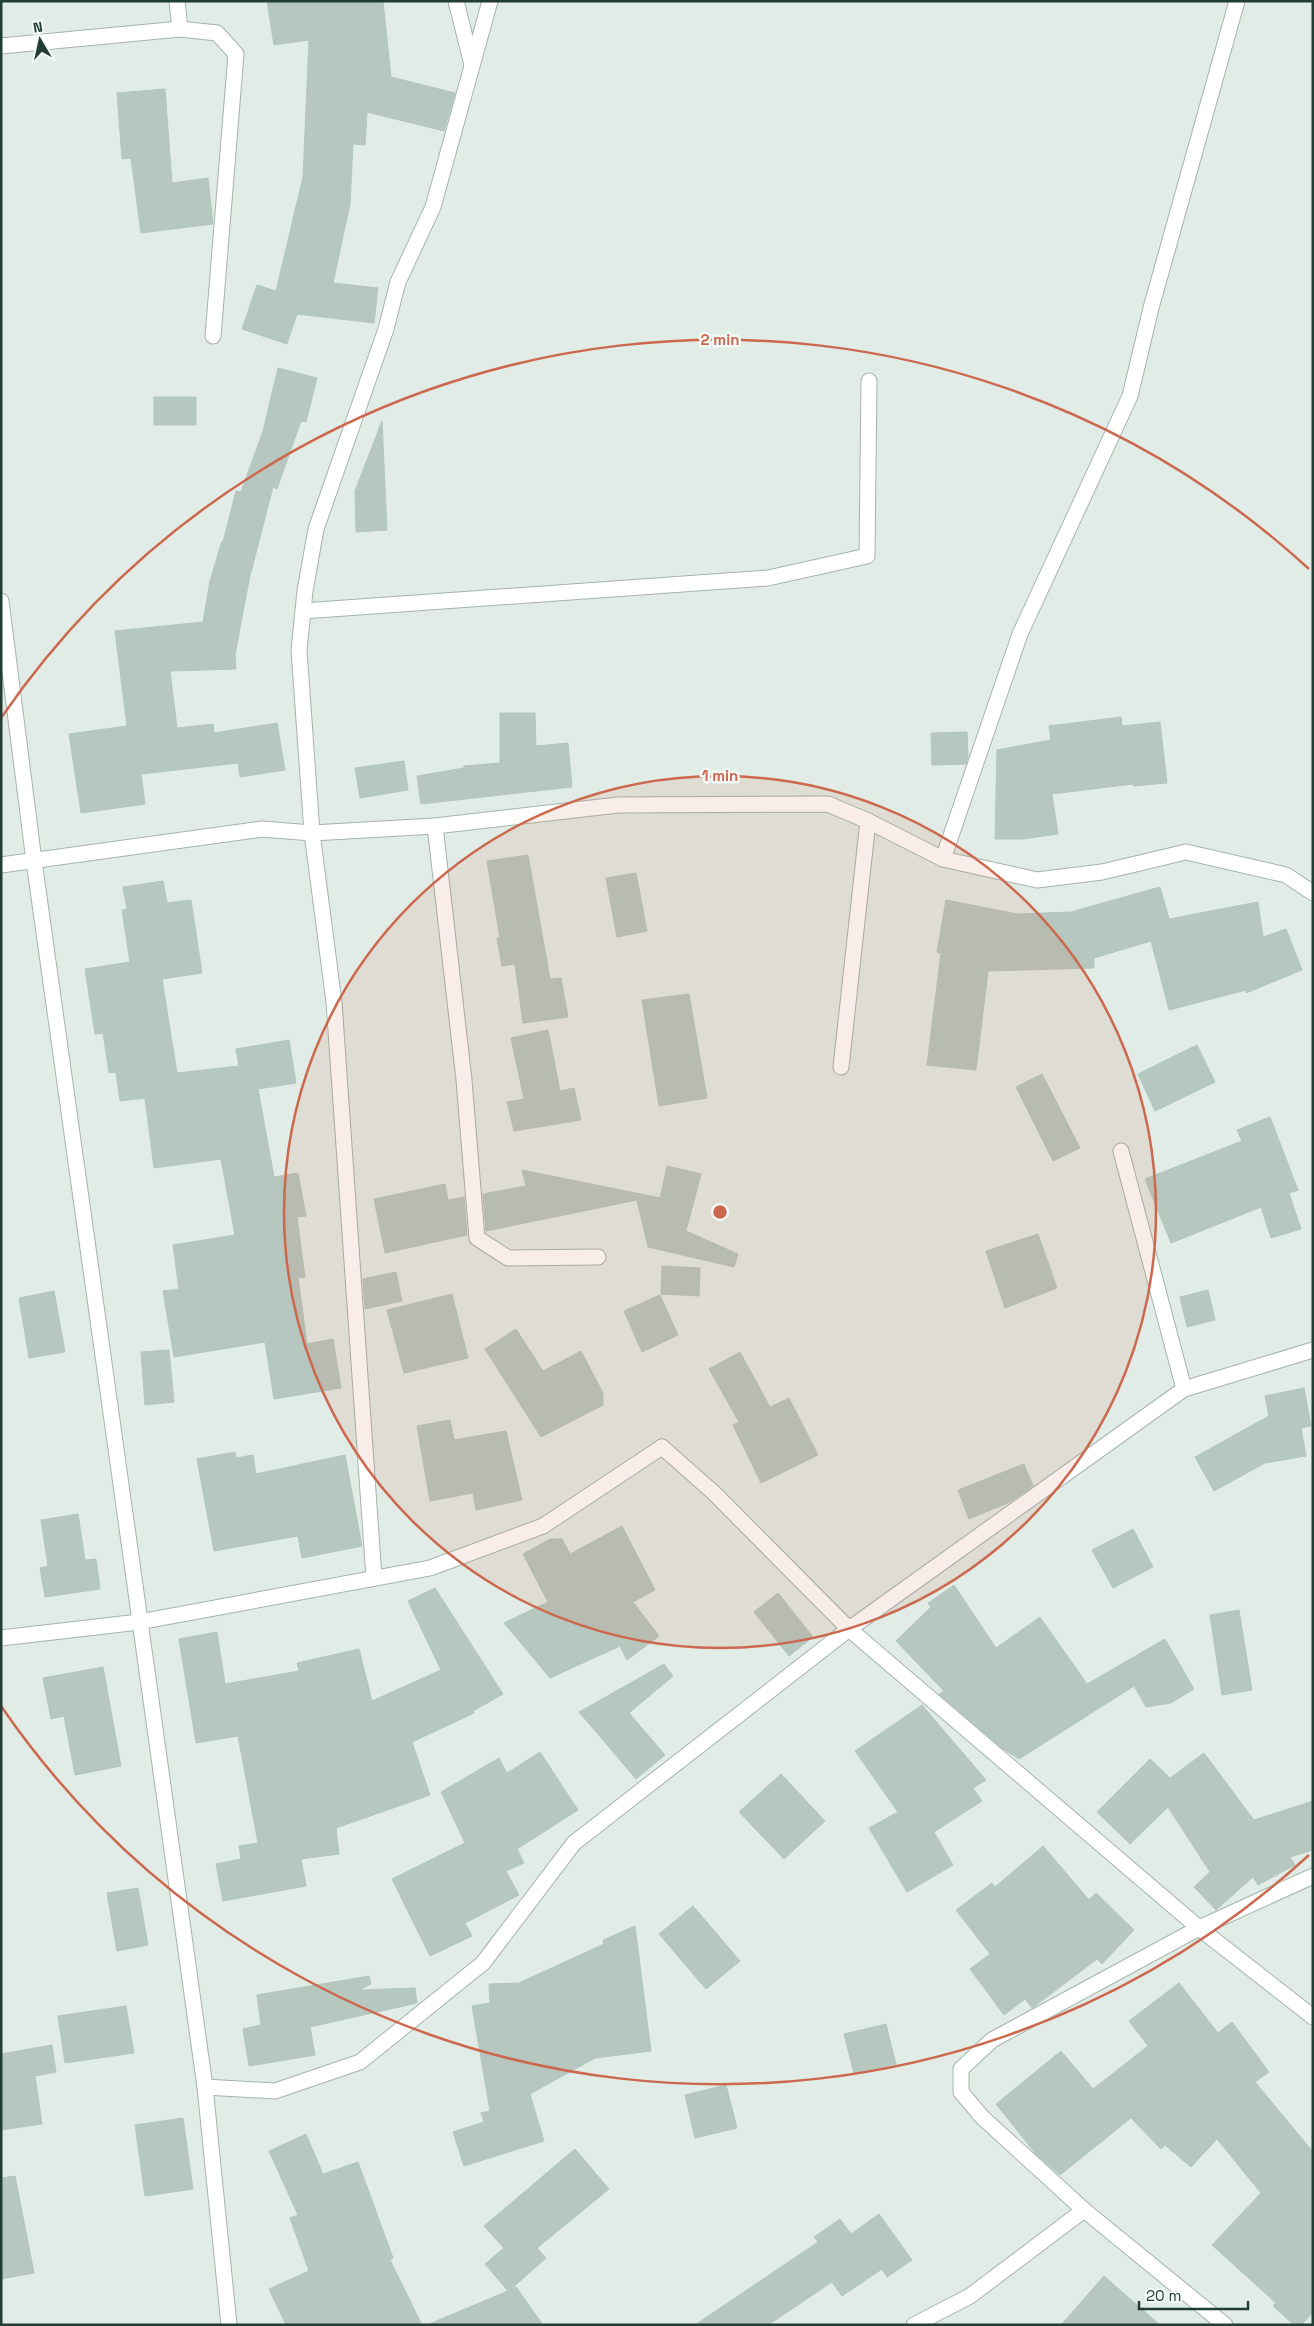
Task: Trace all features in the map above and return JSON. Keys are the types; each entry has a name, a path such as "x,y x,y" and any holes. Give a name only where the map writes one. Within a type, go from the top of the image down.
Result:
{"street":[{"path":"177,1 180,29"},
{"path":"456,1 472,66"},
{"path":"374,1578 334,1002 312,832 299,650 316,529 386,329 398,282 433,207 490,1"},
{"path":"943,859 1020,634 1130,396 1150,308 1237,1"},
{"path":"1,46 180,29 217,33 236,54 213,336"},
{"path":"303,611 768,578 867,556 869,381"},
{"path":"1,601 34,861 205,2087 229,2325"},
{"path":"1,865 262,830 312,832 436,826 618,806 828,804 943,859 1037,880 1102,872 1186,852 1286,875 1313,893"},
{"path":"841,1067 868,822"},
{"path":"436,826 464,1080 477,1238 508,1258 598,1257"},
{"path":"1121,1151 1184,1389"},
{"path":"205,2087 275,2091 360,2062 483,1963 574,1843 849,1629 1184,1389 1313,1350"},
{"path":"1,1638 139,1622 430,1568 543,1526 662,1447 714,1493 849,1629 1199,1928 1313,2017"},
{"path":"1225,2325 1084,2210 982,2117 961,2092 961,2069 992,2040 1199,1928 1313,1876"},
{"path":"914,2325 970,2296 1084,2210"}],"building":[{"path":"267,1 383,1 391,77 455,93 444,131 367,112 365,145 353,144 350,204 333,283 378,288 374,323 297,314 287,344 242,329 257,285 276,291 303,177 309,40 274,45"},
{"path":"165,89 172,183 208,178 213,224 141,233 131,158 122,159 117,93"},
{"path":"278,368 317,378 306,422 301,421 277,489 273,487 249,580 235,655 236,669 170,671 177,728 213,724 214,733 277,723 285,770 240,777 238,763 141,774 145,804 81,813 69,734 127,726 115,631 203,622 210,581 223,542 236,491 241,492 263,431"},
{"path":"154,397 196,397 196,425 154,425"},
{"path":"382,421 387,530 356,532 355,491"},
{"path":"500,713 535,713 536,746 568,743 572,787 421,804 417,776 464,768 464,766 500,763"},
{"path":"1121,717 1122,726 1160,722 1167,783 1133,786 1133,784 1052,794 1058,834 1022,839 995,839 997,750 1051,740 1049,726"},
{"path":"967,732 968,756 966,764 932,765 931,733"},
{"path":"404,761 408,790 360,798 355,768"},
{"path":"528,855 550,979 561,978 568,1017 523,1023 515,964 502,966 497,938 500,938 487,861"},
{"path":"636,873 647,931 617,937 606,878"},
{"path":"163,881 167,903 191,900 202,973 162,979 177,1073 239,1066 236,1049 289,1040 296,1083 258,1089 274,1177 298,1173 306,1216 297,1217 305,1277 298,1278 307,1344 333,1339 341,1388 274,1399 265,1342 174,1357 163,1291 179,1289 173,1245 235,1235 221,1159 154,1168 145,1098 120,1101 116,1072 109,1073 103,1033 95,1034 85,969 130,962 122,910 127,909 123,887"},
{"path":"1160,887 1169,919 1258,902 1263,937 1286,929 1302,970 1246,993 1246,990 1169,1010 1151,941 1094,958 1094,968 988,971 976,1070 927,1065 941,953 937,952 946,900 1017,914 1071,912"},
{"path":"689,994 707,1098 659,1106 642,1000"},
{"path":"548,1030 560,1091 574,1088 581,1120 514,1131 507,1102 524,1099 511,1038"},
{"path":"1197,1045 1215,1082 1155,1111 1138,1074"},
{"path":"1042,1074 1080,1148 1053,1161 1016,1087"},
{"path":"1270,1117 1298,1190 1289,1193 1301,1229 1271,1238 1261,1207 1171,1243 1145,1179 1242,1141 1237,1130"},
{"path":"667,1166 701,1174 686,1231 738,1254 734,1267 648,1247 637,1200 486,1231 483,1194 526,1186 522,1170 660,1198"},
{"path":"445,1184 448,1200 464,1197 467,1235 385,1253 374,1199"},
{"path":"1038,1234 1057,1288 1005,1308 986,1251"},
{"path":"662,1266 700,1268 699,1296 661,1294"},
{"path":"396,1272 402,1301 365,1309 363,1279"},
{"path":"1208,1290 1215,1320 1187,1327 1180,1297"},
{"path":"54,1291 65,1352 29,1358 19,1298"},
{"path":"452,1294 468,1358 404,1373 387,1310"},
{"path":"660,1295 678,1335 642,1352 624,1311"},
{"path":"516,1329 543,1371 581,1351 603,1393 603,1405 541,1437 485,1349"},
{"path":"169,1350 174,1402 145,1405 141,1352"},
{"path":"740,1352 770,1407 789,1398 818,1455 761,1483 733,1425 739,1422 709,1369"},
{"path":"1304,1388 1311,1426 1301,1428 1306,1456 1265,1463 1214,1491 1195,1457 1269,1416 1265,1396"},
{"path":"450,1420 454,1440 506,1431 522,1500 476,1510 473,1493 430,1501 417,1426"},
{"path":"235,1452 236,1458 253,1455 256,1474 345,1455 362,1546 302,1558 298,1536 214,1551 197,1459"},
{"path":"1024,1464 1033,1486 1010,1502 969,1519 958,1490"},
{"path":"78,1514 85,1560 96,1559 100,1589 45,1597 40,1568 48,1566 41,1520"},
{"path":"622,1526 655,1590 633,1602 659,1636 627,1660 620,1646 550,1678 504,1623 548,1602 523,1554 550,1539 562,1539 570,1554"},
{"path":"1133,1529 1153,1567 1113,1588 1092,1550"},
{"path":"954,1585 996,1648 1040,1617 1087,1684 1165,1639 1194,1689 1171,1703 1146,1707 1134,1686 1019,1759 1002,1748 939,1694 944,1691 896,1641 931,1607 928,1603"},
{"path":"435,1588 503,1694 473,1711 474,1713 412,1742 430,1795 336,1828 339,1854 301,1859 306,1886 223,1901 216,1864 241,1859 239,1846 258,1843 238,1736 196,1743 179,1639 217,1632 225,1684 299,1671 297,1663 359,1649 372,1701 441,1670 408,1601"},
{"path":"778,1593 813,1637 789,1656 754,1612"},
{"path":"1239,1610 1252,1690 1222,1695 1210,1615"},
{"path":"664,1664 673,1676 629,1713 665,1755 636,1779 579,1712"},
{"path":"103,1667 121,1766 75,1775 64,1716 51,1719 43,1678"},
{"path":"922,1705 986,1780 973,1788 982,1801 934,1832 953,1865 907,1892 869,1828 898,1812 855,1751"},
{"path":"540,1752 578,1810 517,1849 524,1863 506,1871 519,1895 465,1923 472,1936 430,1956 392,1879 465,1843 441,1792 499,1758 507,1773"},
{"path":"1204,1753 1254,1820 1313,1801 1313,1850 1290,1857 1295,1865 1258,1885 1253,1877 1216,1910 1194,1887 1210,1872 1168,1807 1130,1844 1097,1812 1150,1759 1170,1778"},
{"path":"781,1774 825,1821 784,1859 739,1812"},
{"path":"1043,1846 1089,1900 1096,1893 1134,1930 1102,1964 1097,1959 1032,2008 1025,1999 1004,2015 970,1969 990,1954 956,1910 992,1883 995,1887"},
{"path":"138,1888 148,1945 117,1951 107,1893"},
{"path":"693,1906 740,1961 706,1989 659,1934"},
{"path":"635,1926 651,2051 595,2058 530,2094 544,2141 464,2166 453,2132 484,2122 481,2113 490,2111 472,2006 490,2003 489,1984 519,1983 604,1944 603,1940"},
{"path":"369,1976 371,1984 359,1990 415,1988 417,2003 310,2027 315,2055 249,2066 243,2029 261,2025 257,1995"},
{"path":"1179,1983 1218,2033 1232,2022 1269,2072 1255,2082 1313,2152 1313,2312 1301,2325 1294,2325 1273,2306 1276,2303 1212,2245 1261,2193 1217,2139 1191,2167 1165,2145 1161,2149 1131,2118 1060,2175 1036,2154 996,2104 1061,2051 1093,2089 1148,2046 1129,2021"},
{"path":"126,2006 134,2053 65,2063 58,2016"},
{"path":"886,2024 896,2064 854,2074 844,2034"},
{"path":"52,2045 56,2072 35,2076 42,2124 1,2130 1,2054"},
{"path":"726,2085 737,2128 695,2138 685,2095"},
{"path":"183,2118 193,2189 145,2196 135,2125"},
{"path":"306,2134 323,2174 358,2162 393,2258 390,2260 422,2325 286,2325 269,2289 309,2271 290,2218 298,2215 269,2151"},
{"path":"575,2149 609,2189 537,2248 546,2258 510,2290 516,2287 543,2325 427,2325 508,2291 485,2264 504,2248 484,2226"},
{"path":"15,2176 34,2273 1,2279 1,2178"},
{"path":"879,2214 912,2260 887,2277 882,2269 842,2296 832,2282 768,2325 695,2325 818,2242 814,2237 840,2219 851,2234"},
{"path":"1104,2276 1160,2325 1061,2325"}]}
